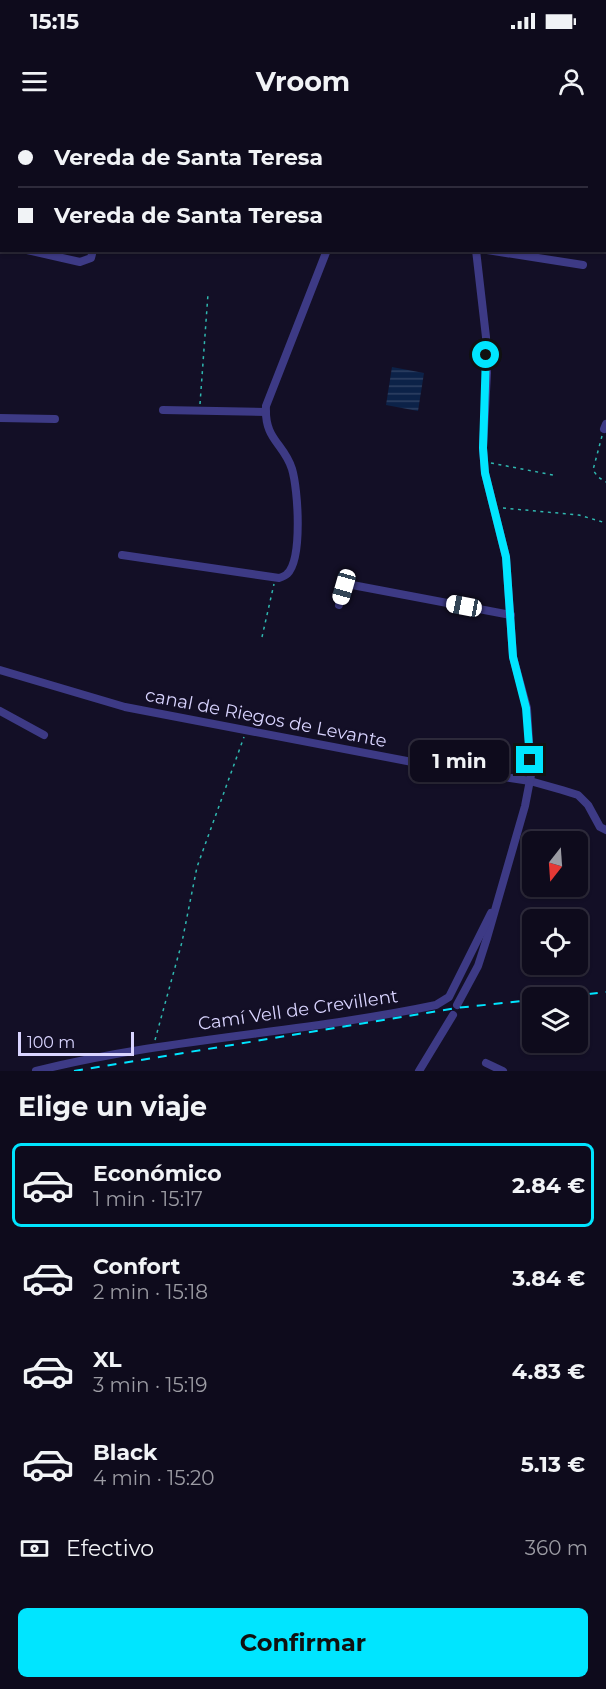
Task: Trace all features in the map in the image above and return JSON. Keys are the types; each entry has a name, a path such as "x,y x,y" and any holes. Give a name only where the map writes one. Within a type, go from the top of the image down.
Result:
{"street":[{"path":"36,252 80,262 91,258 92,252"},
{"path":"122,555 276,578 288,574 293,563 299,505 291,466 273,440 266,421 266,412 276,380 326,252"},
{"path":"458,1005 478,966 525,806 530,781 526,708 513,657 506,557 484,462 486,337 476,252"},
{"path":"500,252 583,265"},
{"path":"163,410 266,412"},
{"path":"0,418 55,418"},
{"path":"339,605 347,584 511,615"},
{"name":"canal de Riegos de Levante","path":"0,670 125,707 434,766 530,781 578,795 588,805 603,828 606,840"},
{"path":"0,711 44,735"},
{"name":"Camí Vell de Crevillent","path":"36,1071 82,1059 153,1047 419,1009 442,1003 449,997 500,894"},
{"path":"419,1071 453,1015"},
{"path":"486,1063 503,1071"}],"path":[{"path":"199,411 208,294"},
{"path":"605,426 593,470 606,482"},
{"path":"484,462 553,475"},
{"path":"494,508 579,515 606,523"},
{"path":"262,636 276,578"},
{"path":"153,1047 182,942 196,867 237,761 246,731"}],"water":[{"path":"392,367 424,373 418,411 386,405"}],"railway":[{"path":"588,994 606,992"},
{"path":"74,1071 456,1008 522,1001"}],"route":[{"path":"486,355 487,373 483,416 485,473 506,557 513,657 526,708 530,760"}]}
